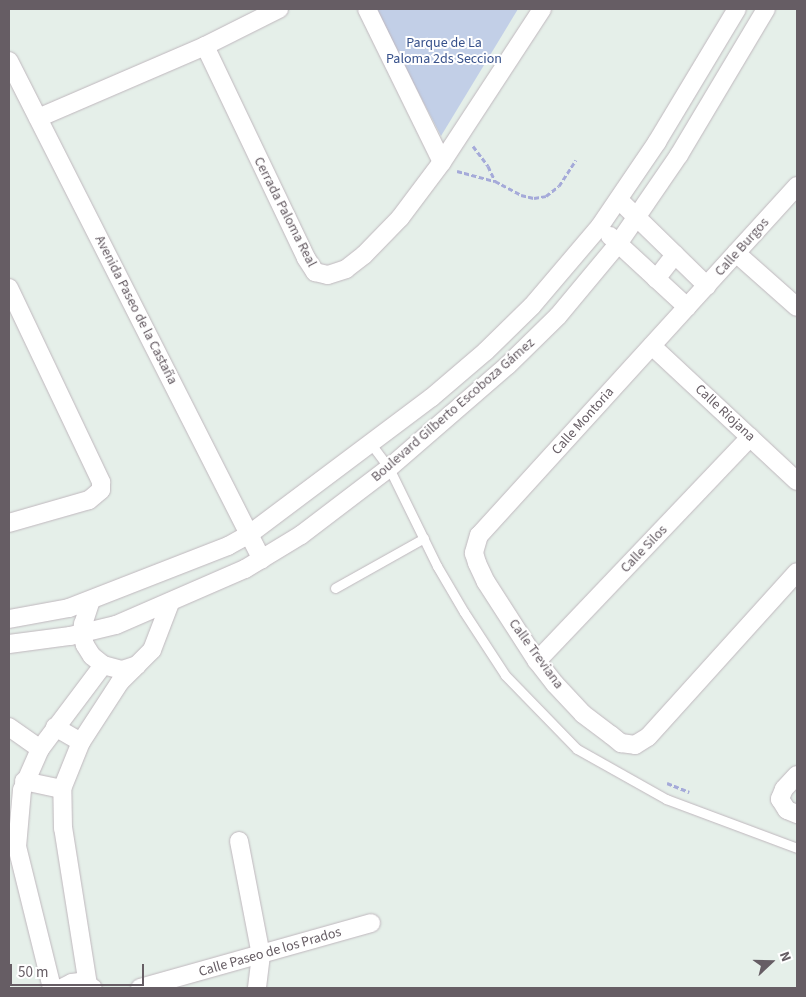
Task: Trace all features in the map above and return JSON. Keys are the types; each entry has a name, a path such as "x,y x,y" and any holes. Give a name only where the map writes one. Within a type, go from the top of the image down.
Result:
{"street":[{"path":"38,118 205,46 279,9"},
{"path":"367,9 442,162"},
{"name":"Cerrada Paloma Real","path":"205,46 306,258 315,272 328,276 337,273 364,256 400,218 442,162 542,9"},
{"name":"Boulevard Gilberto Escoboza Gámez","path":"9,619 48,614 91,600 228,546 250,533 431,398 486,351 532,306 600,226 619,200 737,9"},
{"name":"Boulevard Gilberto Escoboza Gámez","path":"9,644 82,634 116,625 170,603 262,560 301,535 389,468 508,365 558,316 618,244 678,155 766,9"},
{"name":"Avenida Paseo de la Castaña","path":"9,60 262,560"},
{"name":"Calle Burgos","path":"687,307 797,186"},
{"path":"619,200 706,286"},
{"path":"600,226 687,307"},
{"path":"736,253 797,307"},
{"path":"656,279 675,255"},
{"path":"9,288 102,482 101,490 90,500 9,523"},
{"name":"Calle Montoria","path":"479,535 687,307"},
{"name":"Calle Riojana","path":"652,346 797,481"},
{"name":"Calle Silos","path":"537,661 750,437"},
{"name":"Calle Treviana","path":"479,535 475,547 477,563 537,661 555,684 584,714 621,743 634,745 648,737 797,572"},
{"path":"91,600 82,634 92,656 103,665 122,670 137,665"},
{"path":"62,988 72,983 90,987 63,828 62,789 81,742 120,682 152,650 170,603"},
{"path":"52,988 17,847 22,790 24,781 40,749 103,665"},
{"path":"9,727 40,749"},
{"path":"55,727 81,742"},
{"path":"790,810 780,799 784,789 797,775"},
{"path":"24,781 62,789"},
{"path":"239,841 261,955 257,988"},
{"name":"Calle Paseo de los Prados","path":"140,988 372,923"}],"lane":[{"path":"371,444 389,468 464,612 505,674 577,749 666,800 797,848"},
{"path":"335,588 424,538"}],"path":[{"path":"460,134 478,151 495,181"},
{"path":"442,162 459,172 495,181 522,196 534,198 546,196 560,186 576,160"}],"green space":[{"name":"Parque de La Paloma 2ds Seccion","path":"375,9 518,9 441,136"}]}
